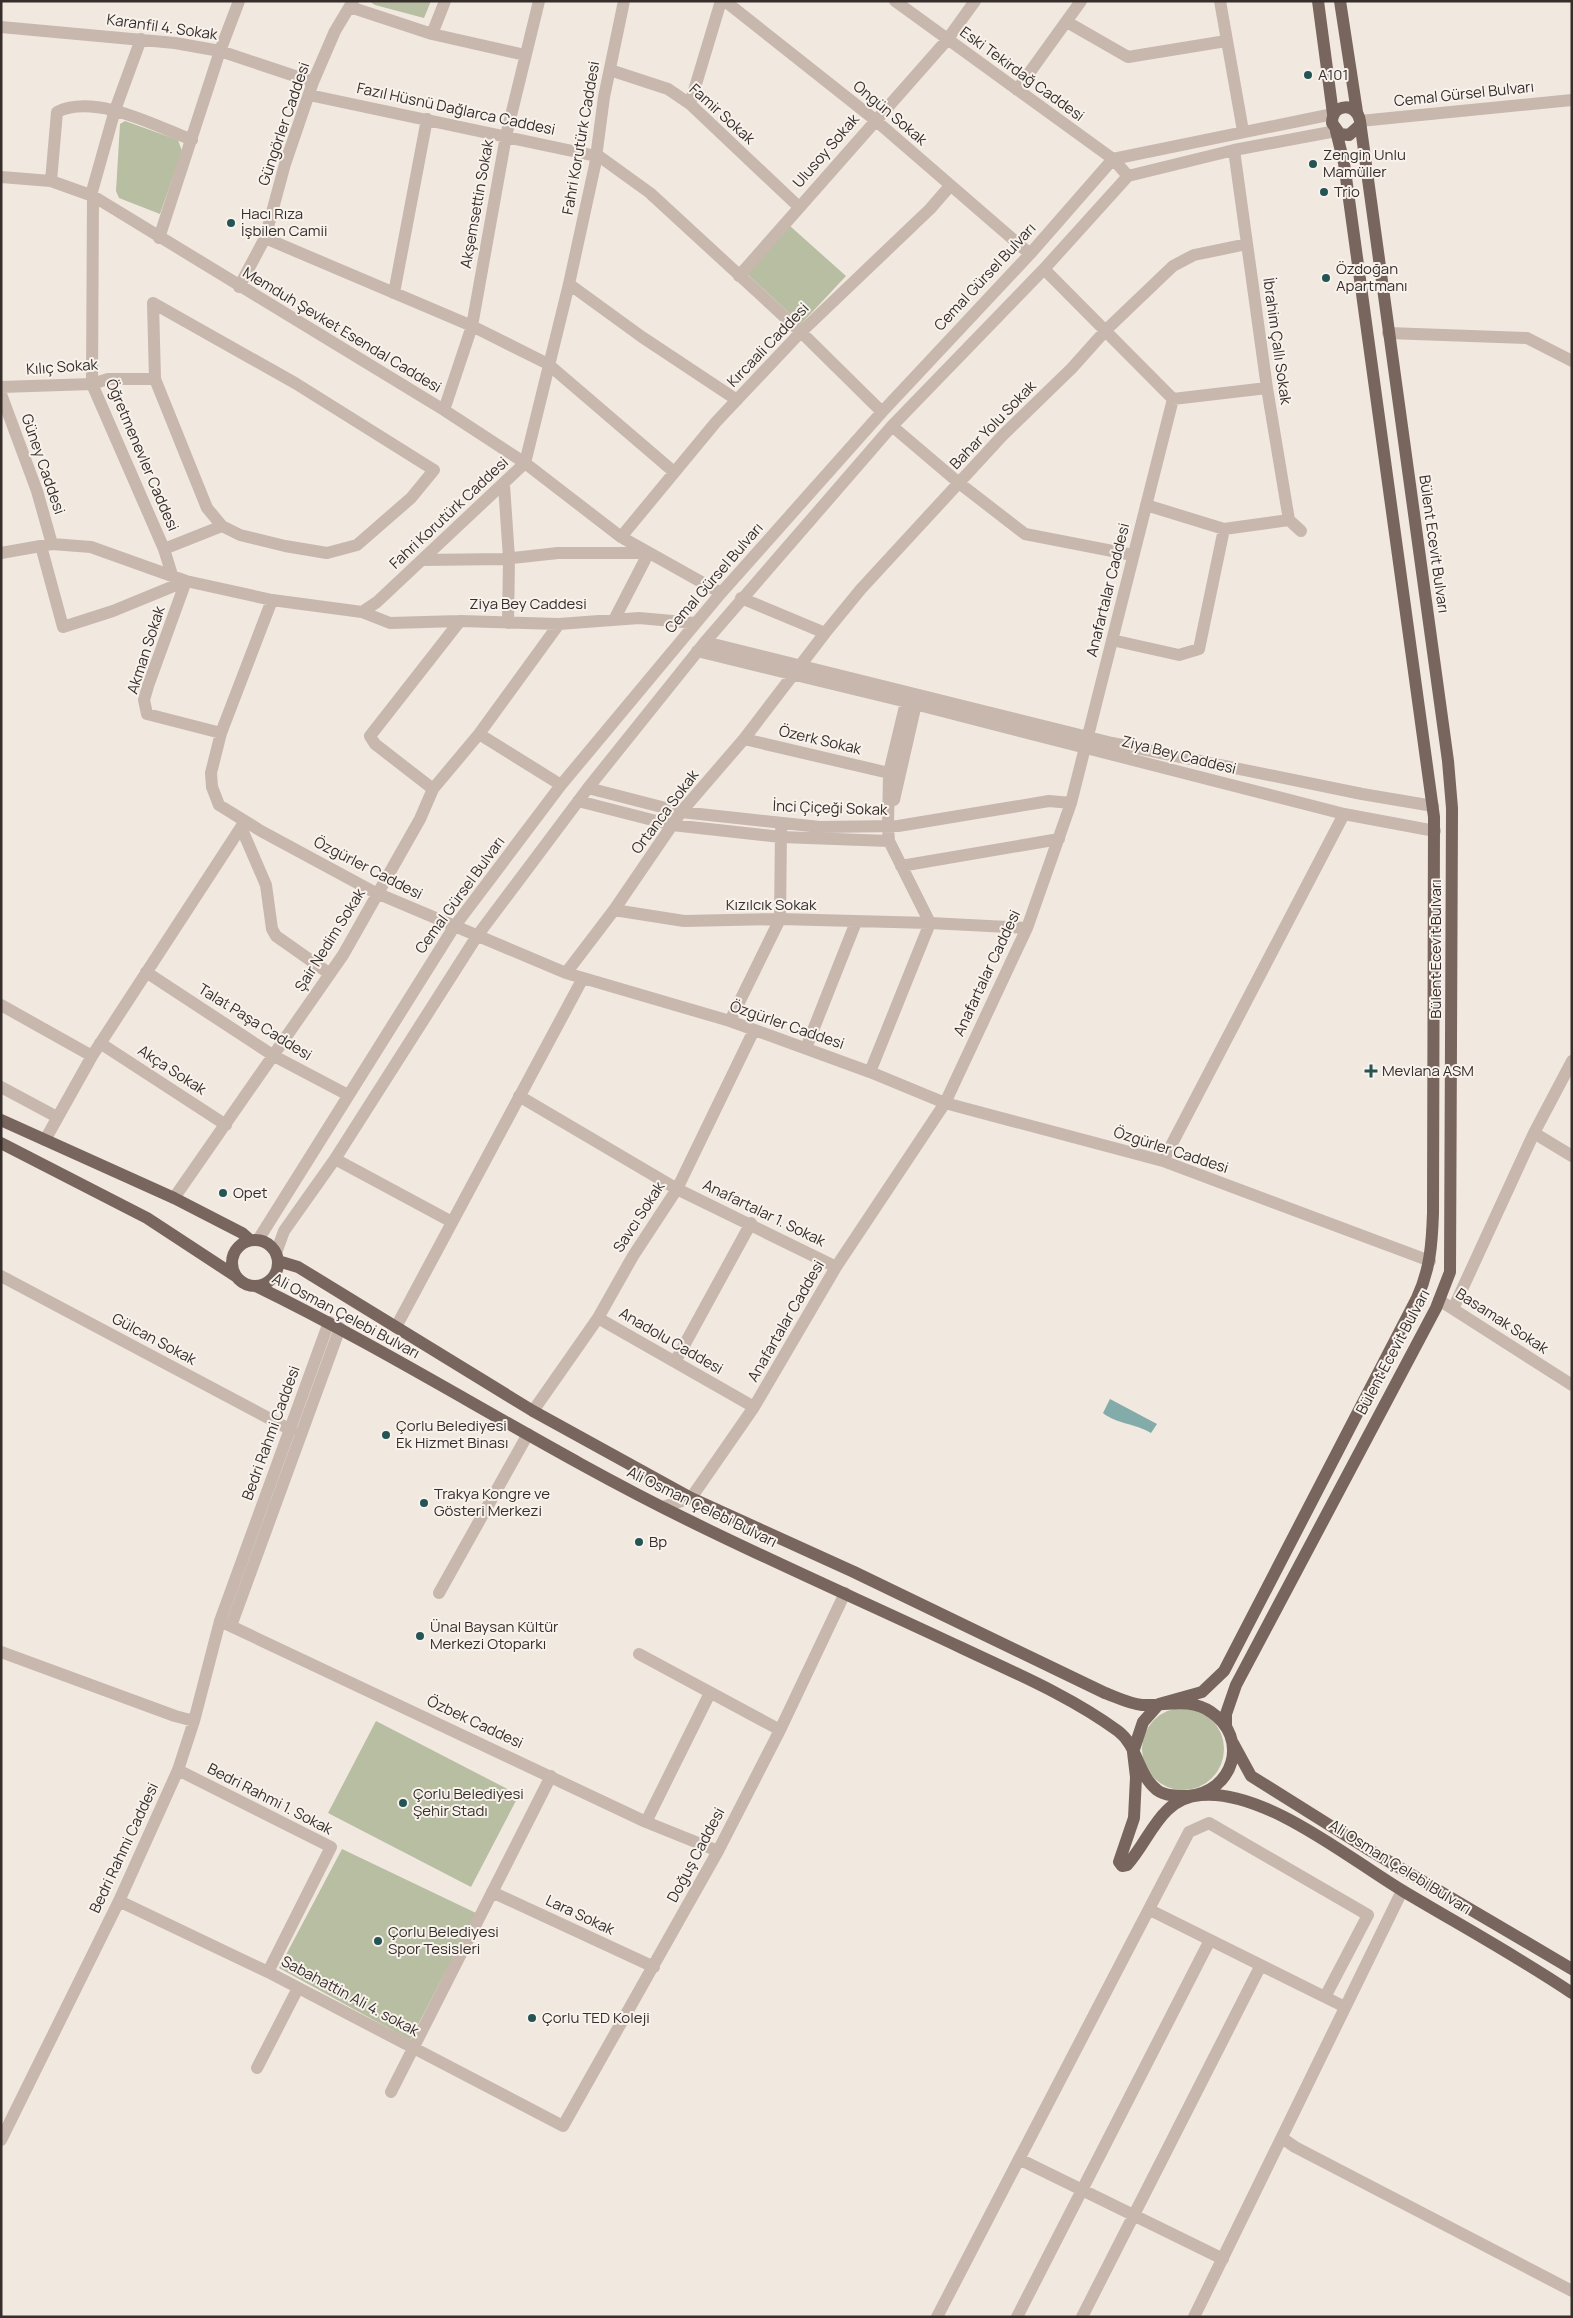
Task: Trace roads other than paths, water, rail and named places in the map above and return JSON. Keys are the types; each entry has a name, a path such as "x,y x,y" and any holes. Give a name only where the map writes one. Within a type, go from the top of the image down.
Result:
{"main road":[{"path":"1159,1704 1198,1703 1212,1712 1226,1725 1233,1744 1232,1760 1222,1783 1201,1795 1170,1806 1130,1862 1125,1866 1120,1865 1119,1859 1134,1818 1136,1777 1133,1752 1143,1722 1159,1704 1202,1692 1224,1670 1417,1298 1426,1279 1430,1261 1433,1193 1435,831 1433,806 1344,163 1332,123 1334,114 1318,1"},
{"name":"Bülent Ecevit Bulvarı","path":"1226,1725 1227,1709 1236,1685 1439,1300 1450,1272 1452,808 1448,761 1359,120 1340,1"},
{"path":"1334,114 1345,107 1359,120 1349,135 1336,132"},
{"path":"1,1120 174,1198 254,1240 265,1242 277,1257 275,1276 264,1285 256,1286 242,1282 147,1218 1,1143"},
{"path":"237,1277 233,1270 233,1256 237,1249 254,1240"},
{"name":"Ali Osman Çelebi Bulvarı","path":"277,1257 298,1267 534,1411 691,1498 854,1572 1104,1693 1139,1705 1159,1704"},
{"name":"Ali Osman Çelebi Bulvarı","path":"256,1286 335,1325 528,1434 663,1507 1062,1695 1127,1738 1133,1752"},
{"name":"Ali Osman Çelebi Bulvarı","path":"1233,1744 1251,1776 1374,1852 1572,1969"},
{"path":"1133,1752 1144,1777 1163,1794 1180,1796 1201,1795"},
{"name":"Ali Osman Çelebi Bulvarı","path":"1201,1795 1236,1798 1308,1829 1402,1891 1523,1960 1572,1993"}],"street":[{"path":"159,238 220,51 238,4 224,1"},
{"path":"432,34 445,1"},
{"name":"Akşemsettin Sokak","path":"444,410 472,326 506,136 540,1"},
{"name":"Fahri Korutürk Caddesi","path":"362,612 377,602 504,485 524,463 569,284 596,155 624,1"},
{"path":"690,104 721,1"},
{"name":"Ongün Sokak","path":"725,1 874,119 1030,254"},
{"name":"Eski Tekirdağ Caddesi","path":"895,1 1113,159 1128,176"},
{"name":"Ulusoy Sokak","path":"739,276 874,119 947,40 975,1"},
{"path":"1017,90 1081,1"},
{"path":"1220,1 1243,131"},
{"path":"351,4 432,34 525,55"},
{"name":"Güngörler Caddesi","path":"239,287 265,238 285,164 314,82 335,31 351,4"},
{"path":"1067,22 1128,57 1226,41"},
{"name":"Karanfil 4. Sokak","path":"1,27 141,39 220,51 314,82"},
{"name":"Öğretmenevler Caddesi","path":"141,39 115,110 92,196 92,384 164,548 172,575"},
{"name":"Famir Sokak","path":"610,70 668,88 690,104 799,207"},
{"name":"Fazıl Hüsnü Dağlarca Caddesi","path":"309,96 596,155 650,193 801,332 882,412"},
{"name":"Cemal Gürsel Bulvarı","path":"1359,120 1572,100"},
{"path":"51,181 57,112 64,109 87,107 115,110 192,140"},
{"path":"1113,159 1334,114"},
{"path":"394,293 427,119"},
{"path":"277,1257 284,1231 335,1159 477,936 588,788 701,646 892,426 1044,269 1128,176 1234,150 1336,132"},
{"name":"İbrahim Çallı Sokak","path":"1234,150 1267,388 1289,520"},
{"name":"Cemal Gürsel Bulvarı","path":"254,1240 348,1096 454,927 562,786 721,594 882,412 1030,254 1113,159"},
{"name":"Memduh Şevket Esendal Caddesi","path":"1,176 51,181 92,196 444,410 524,463 621,537 721,594"},
{"name":"Kırcaali Caddesi","path":"621,537 674,472 737,400 801,332 923,216 950,186"},
{"path":"265,238 472,326 548,364 674,472"},
{"name":"Bahar Yolu Sokak","path":"797,668 861,589 1003,435 1072,368 1106,330 1173,266 1194,255 1247,244"},
{"path":"1044,269 1172,399 1267,388"},
{"path":"569,284 642,337 737,400"},
{"path":"153,303 295,383 434,470 411,498 357,545 327,553 249,537 222,526 207,508 155,379 153,303"},
{"path":"1388,333 1527,338 1572,361"},
{"name":"Kılıç Sokak","path":"1,387 92,384 108,379 155,379"},
{"name":"Güney Caddesi","path":"1,394 37,491 63,627 113,611 186,581"},
{"name":"Anafartalar Caddesi","path":"691,1498 754,1407 836,1267 945,1103 1027,928 1071,803 1172,399"},
{"path":"892,426 959,483 1025,534 1133,555"},
{"path":"504,485 509,558 508,623"},
{"path":"1146,506 1224,529 1289,520 1301,532"},
{"path":"164,548 222,526"},
{"path":"1112,640 1179,655 1199,649 1224,529"},
{"path":"1,553 46,545 91,547 186,581 272,600 362,612"},
{"path":"422,560 509,558 558,553 647,553 614,618"},
{"name":"Akman Sokak","path":"186,581 148,686 144,700 146,714 221,734"},
{"path":"741,598 825,633"},
{"name":"Özgürler Caddesi","path":"272,600 221,734 211,773 212,787 219,805 243,824 378,894 566,973 730,1021 870,1072 945,1103 1163,1161 1430,1261"},
{"name":"Ziya Bey Caddesi","path":"362,612 390,623 460,621 559,624 614,618 640,618 695,624"},
{"path":"433,789 375,744 370,736 460,621"},
{"name":"Şair Nedim Sokak","path":"174,1198 330,974 420,819 433,789 479,734 559,624"},
{"name":"Ziya Bey Caddesi","path":"701,646 797,668 1087,742 1344,814 1435,831"},
{"name":"Ortanca Sokak","path":"566,973 614,910 682,812 744,739 797,668"},
{"path":"870,1072 930,922 901,866 890,841 888,827 889,773 913,698"},
{"path":"888,827 913,698"},
{"path":"479,734 562,786"},
{"name":"Özerk Sokak","path":"744,739 889,773"},
{"name":"Ziya Bey Caddesi","path":"1087,742 1433,806"},
{"name":"İnci Çiçeği Sokak","path":"588,788 682,812 781,831 888,827 1049,801 1071,803"},
{"name":"İnci Çiçeği Sokak","path":"578,801 672,826 781,831 890,841"},
{"path":"1163,1161 1344,814"},
{"path":"45,1140 100,1043 243,824"},
{"path":"243,824 266,885 272,929 276,936 330,974"},
{"path":"730,1021 780,919 781,831"},
{"path":"901,866 1059,839"},
{"name":"Kızılcık Sokak","path":"614,910 684,921 780,919 930,922 1027,928"},
{"path":"806,1048 856,922"},
{"name":"Talat Paşa Caddesi","path":"146,972 274,1056 348,1096"},
{"path":"396,1327 582,978"},
{"path":"1,1005 92,1056"},
{"name":"Savcı Sokak","path":"534,1411 598,1318 633,1256 677,1189 754,1030"},
{"name":"Akça Sokak","path":"100,1043 226,1125"},
{"path":"1453,1309 1534,1134 1572,1061"},
{"path":"1,1087 57,1117"},
{"name":"Anafartalar 1. Sokak","path":"519,1096 677,1189 836,1267"},
{"path":"1534,1134 1572,1156"},
{"path":"335,1159 452,1222"},
{"path":"675,1362 751,1224"},
{"name":"Gülcan Sokak","path":"1,1276 291,1430"},
{"name":"Basamak Sokak","path":"1439,1300 1572,1386"},
{"name":"Anadolu Caddesi","path":"598,1318 754,1407"},
{"name":"Bedri Rahmi Caddesi","path":"249,1559 291,1430 335,1325"},
{"name":"Bedri Rahmi Caddesi","path":"1,2140 119,1901 178,1770 226,1623 335,1325"},
{"path":"439,1593 528,1434"},
{"path":"663,1507 691,1498"},
{"name":"Doğuş Caddesi","path":"564,2126 718,1851 780,1730 845,1594"},
{"name":"Özbek Caddesi","path":"226,1623 646,1822 718,1851"},
{"path":"1,1652 175,1716 194,1721"},
{"path":"639,1654 780,1730"},
{"path":"646,1822 710,1693"},
{"name":"Bedri Rahmi 1. Sokak","path":"178,1770 331,1847 268,1972"},
{"path":"390,2092 551,1776"},
{"path":"937,2317 1189,1832 1209,1823 1368,1915 1325,1997"},
{"path":"1194,2317 1402,1891"},
{"name":"Lara Sokak","path":"492,1892 654,1967"},
{"name":"Sabahattin Ali 4. sokak","path":"119,1901 268,1972 564,2126"},
{"path":"1150,1910 1345,2007"},
{"path":"1016,2317 1210,1940"},
{"path":"1082,2317 1261,1965"},
{"path":"257,2068 298,1988"},
{"path":"1282,2138 1294,2147 1572,2291"},
{"path":"1019,2160 1222,2259"}],"water":[{"path":"1110,1399 1157,1424 1151,1433 1108,1417 1103,1413"}],"place":[{"name":"A101","path":"1308,75"},
{"name":"Zengin Unlu Mamüller","path":"1313,164"},
{"name":"Trio","path":"1324,192"},
{"name":"Hacı Rıza İşbilen Camii","path":"231,223"},
{"name":"Özdoğan Apartmanı","path":"1326,278"},
{"name":"Mevlana ASM","path":"1371,1071"},
{"name":"Opet","path":"223,1193"},
{"name":"Çorlu Belediyesi Ek Hizmet Binası","path":"386,1435"},
{"name":"Trakya Kongre ve Gösteri Merkezi","path":"424,1503"},
{"name":"Bp","path":"639,1542"},
{"name":"Ünal Baysan Kültür Merkezi Otoparkı","path":"420,1636"},
{"name":"Çorlu Belediyesi Şehir Stadı","path":"403,1803"},
{"name":"Çorlu Belediyesi Spor Tesisleri","path":"378,1941"},
{"name":"Çorlu TED Koleji","path":"532,2018"}]}
